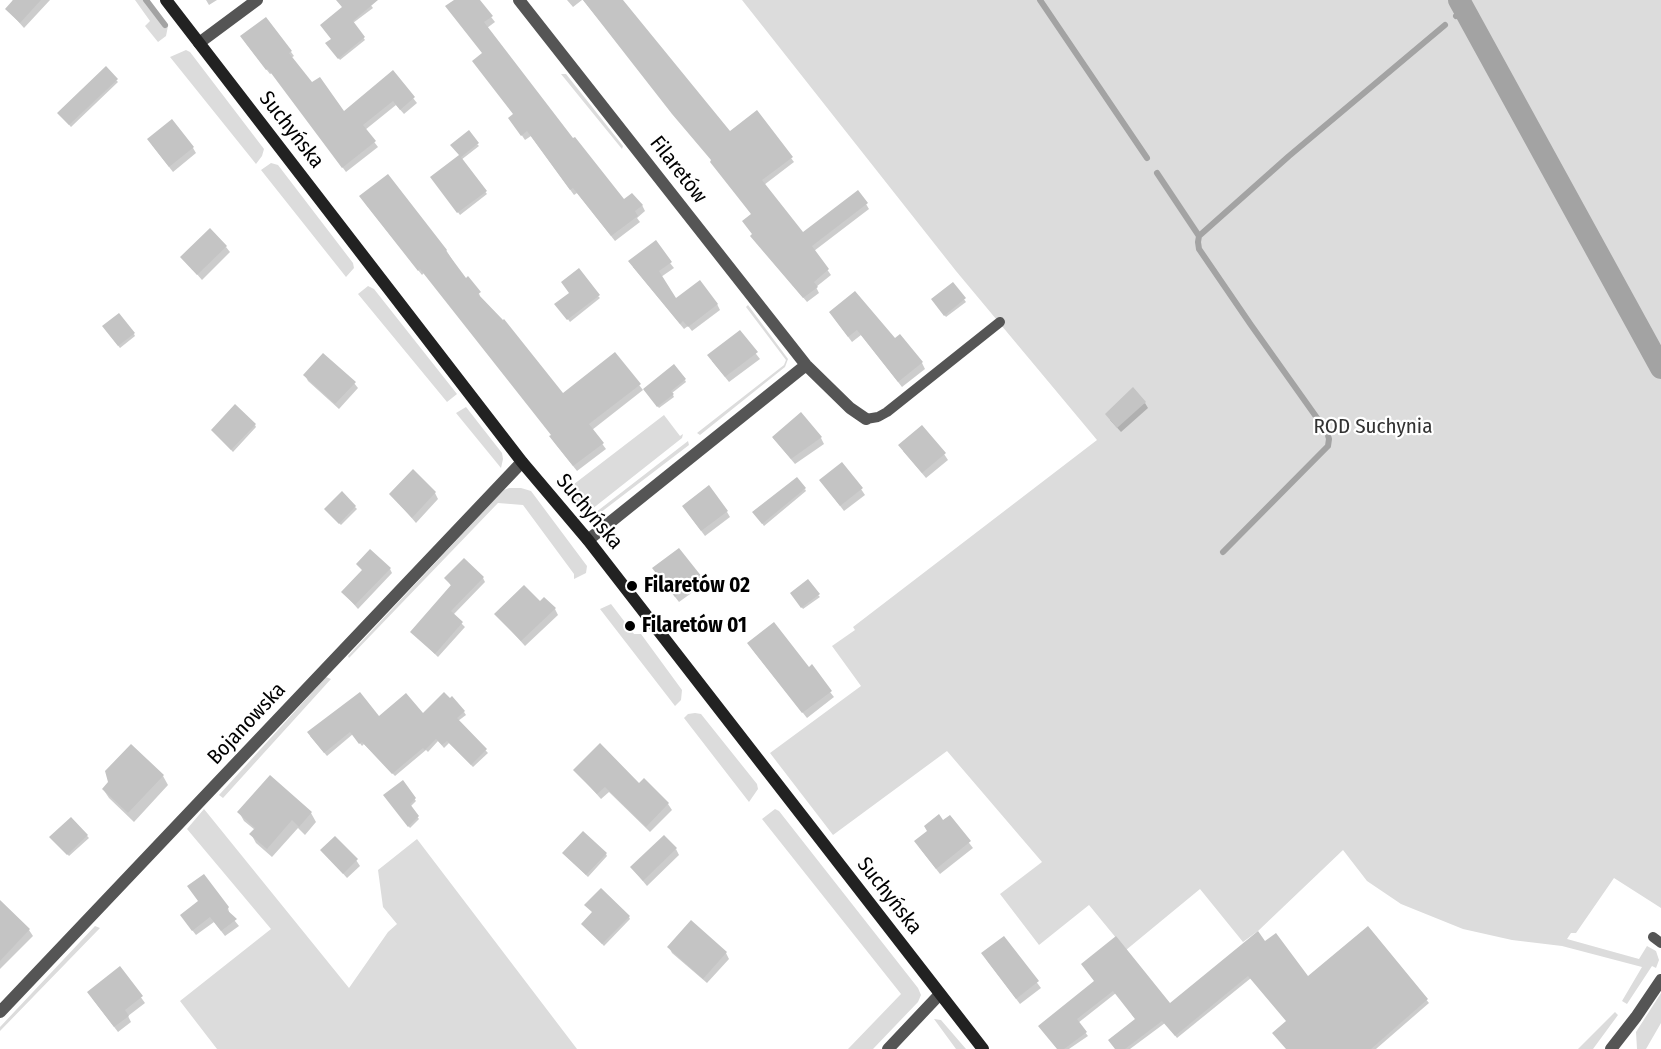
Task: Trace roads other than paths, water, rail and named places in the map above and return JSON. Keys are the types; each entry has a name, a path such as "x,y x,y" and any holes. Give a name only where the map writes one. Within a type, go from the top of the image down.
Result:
{"street":[{"name":"Suchyńska","path":"166,0 522,462 588,540 983,1049"},
{"path":"199,43 257,0"},
{"name":"Filaretów","path":"519,0 806,365 850,408 866,419"},
{"path":"588,540 806,365"},
{"name":"Bojanowska","path":"0,1012 522,462"},
{"path":"1611,1049 1661,980"},
{"path":"888,1049 940,994"}],"lane":[{"path":"866,419 878,417 887,412 1000,322"}],"waterway":[{"path":"146,0 165,25"},
{"path":"1040,0 1147,158"},
{"path":"1459,0 1661,368"},
{"path":"1456,16 1464,9"},
{"path":"1223,552 1328,446 1329,439 1327,432 1199,249 1199,236 1289,156 1445,25"},
{"path":"1157,173 1199,236"}],"place":[{"name":"Filaretów 02","path":"632,586"},
{"name":"Filaretów 01","path":"630,626"}],"park label":[{"name":"ROD Suchynia","path":"1373,427"}]}
